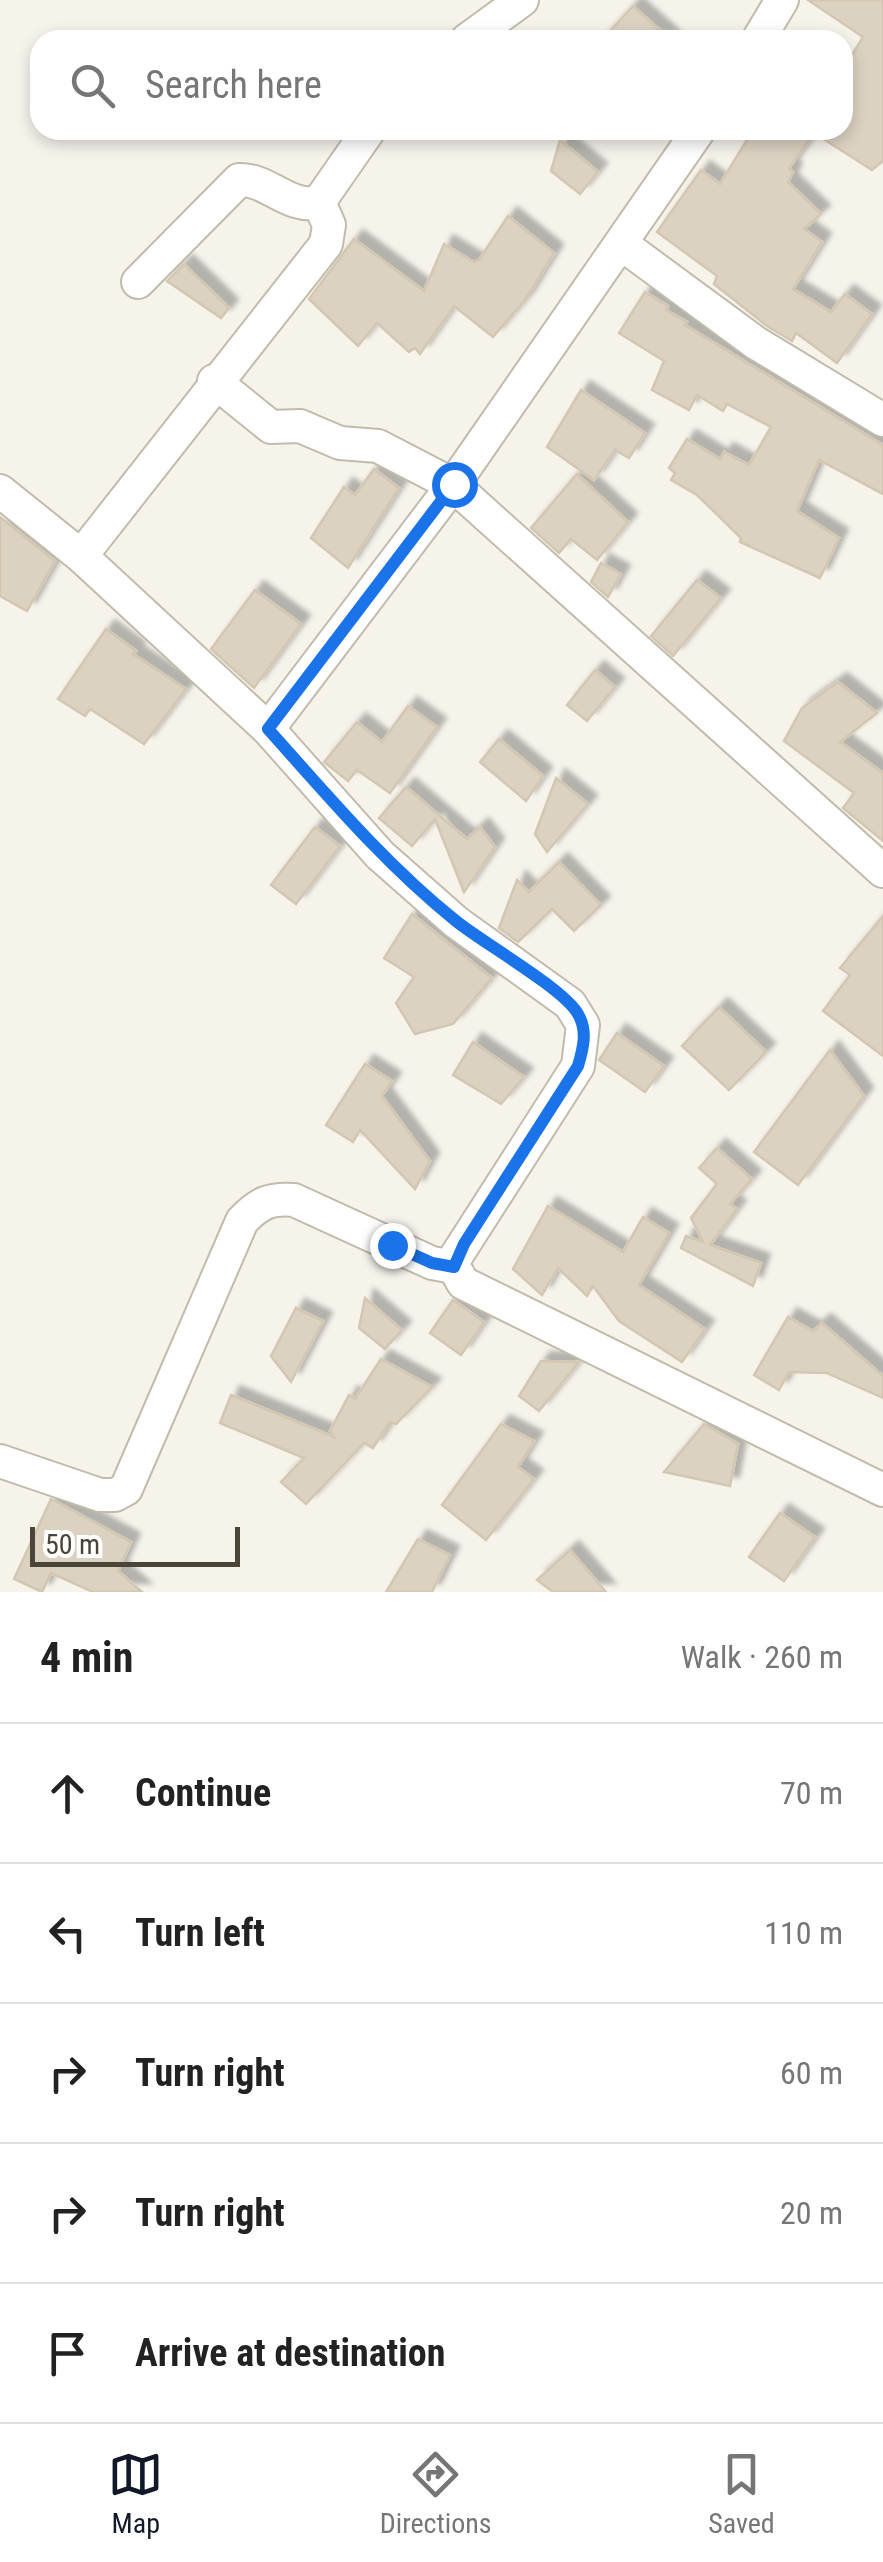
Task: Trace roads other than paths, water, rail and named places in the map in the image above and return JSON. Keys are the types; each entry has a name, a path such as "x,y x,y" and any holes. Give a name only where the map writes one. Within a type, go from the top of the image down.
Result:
{"street":[{"path":"481,30 522,0"},
{"path":"764,30 782,0"},
{"path":"319,202 363,140"},
{"path":"268,729 454,484 692,140"},
{"path":"138,282 239,180 265,186 298,203 319,202"},
{"path":"81,556 214,381 326,244 329,225 319,202"},
{"path":"623,245 756,343 883,420"},
{"path":"214,381 271,426 300,426 340,443 386,448 454,484 883,871"},
{"path":"0,491 81,556 268,729 380,855 456,922 570,1004 582,1024 578,1066 464,1244 454,1267"},
{"path":"0,1460 100,1494 115,1495 126,1488 242,1220 273,1199 294,1200 432,1263 454,1267"},
{"path":"454,1267 463,1283 476,1290 883,1490"}]}
